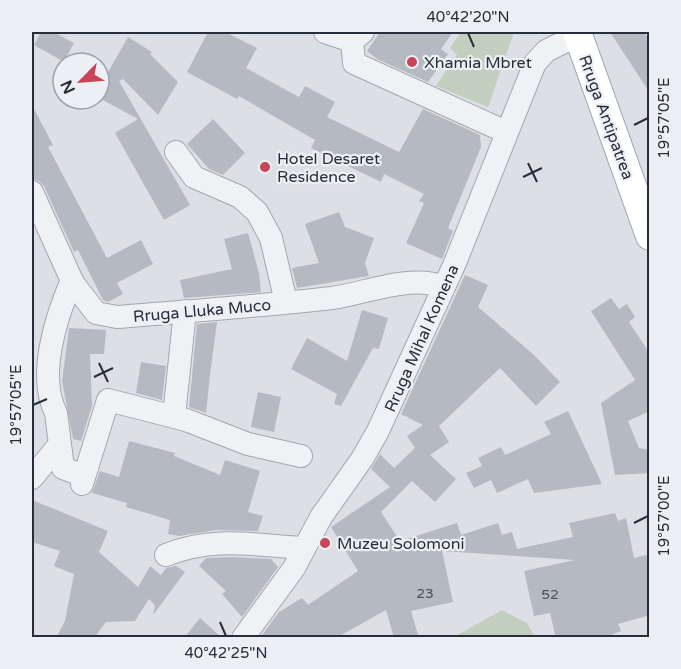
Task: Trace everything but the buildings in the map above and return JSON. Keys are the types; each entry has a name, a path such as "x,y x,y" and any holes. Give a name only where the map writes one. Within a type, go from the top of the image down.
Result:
{"main road":[{"name":"Rruga Antipatrea","path":"577,33 650,236"}],"street":[{"path":"325,32 358,36 354,63 506,132"},
{"name":"Rruga Mihal Komena","path":"243,638 294,568 303,548 378,431 444,287 535,63 546,51 577,33"},
{"path":"176,152 194,177 240,197 257,212 271,238 286,302"},
{"name":"Rruga Lluka Muco","path":"32,192 72,280 96,313 117,317 333,298 415,283 430,282 444,287"},
{"path":"72,280 62,306 49,368 51,406 56,413 63,468 83,480 107,401 174,416 248,444 301,456"},
{"path":"174,416 186,311"},
{"path":"32,477 59,445"},
{"path":"166,555 185,547 201,548 221,541 303,548"}],"green space":[{"path":"461,32 514,32 488,107 436,86 457,55 450,48"},
{"path":"502,610 527,623 535,637 454,637"}],"place":[{"name":"Xhamia Mbret","path":"412,62"},
{"name":"Hotel Desaret Residence","path":"265,167"},
{"name":"Muzeu Solomoni","path":"325,543"}]}
